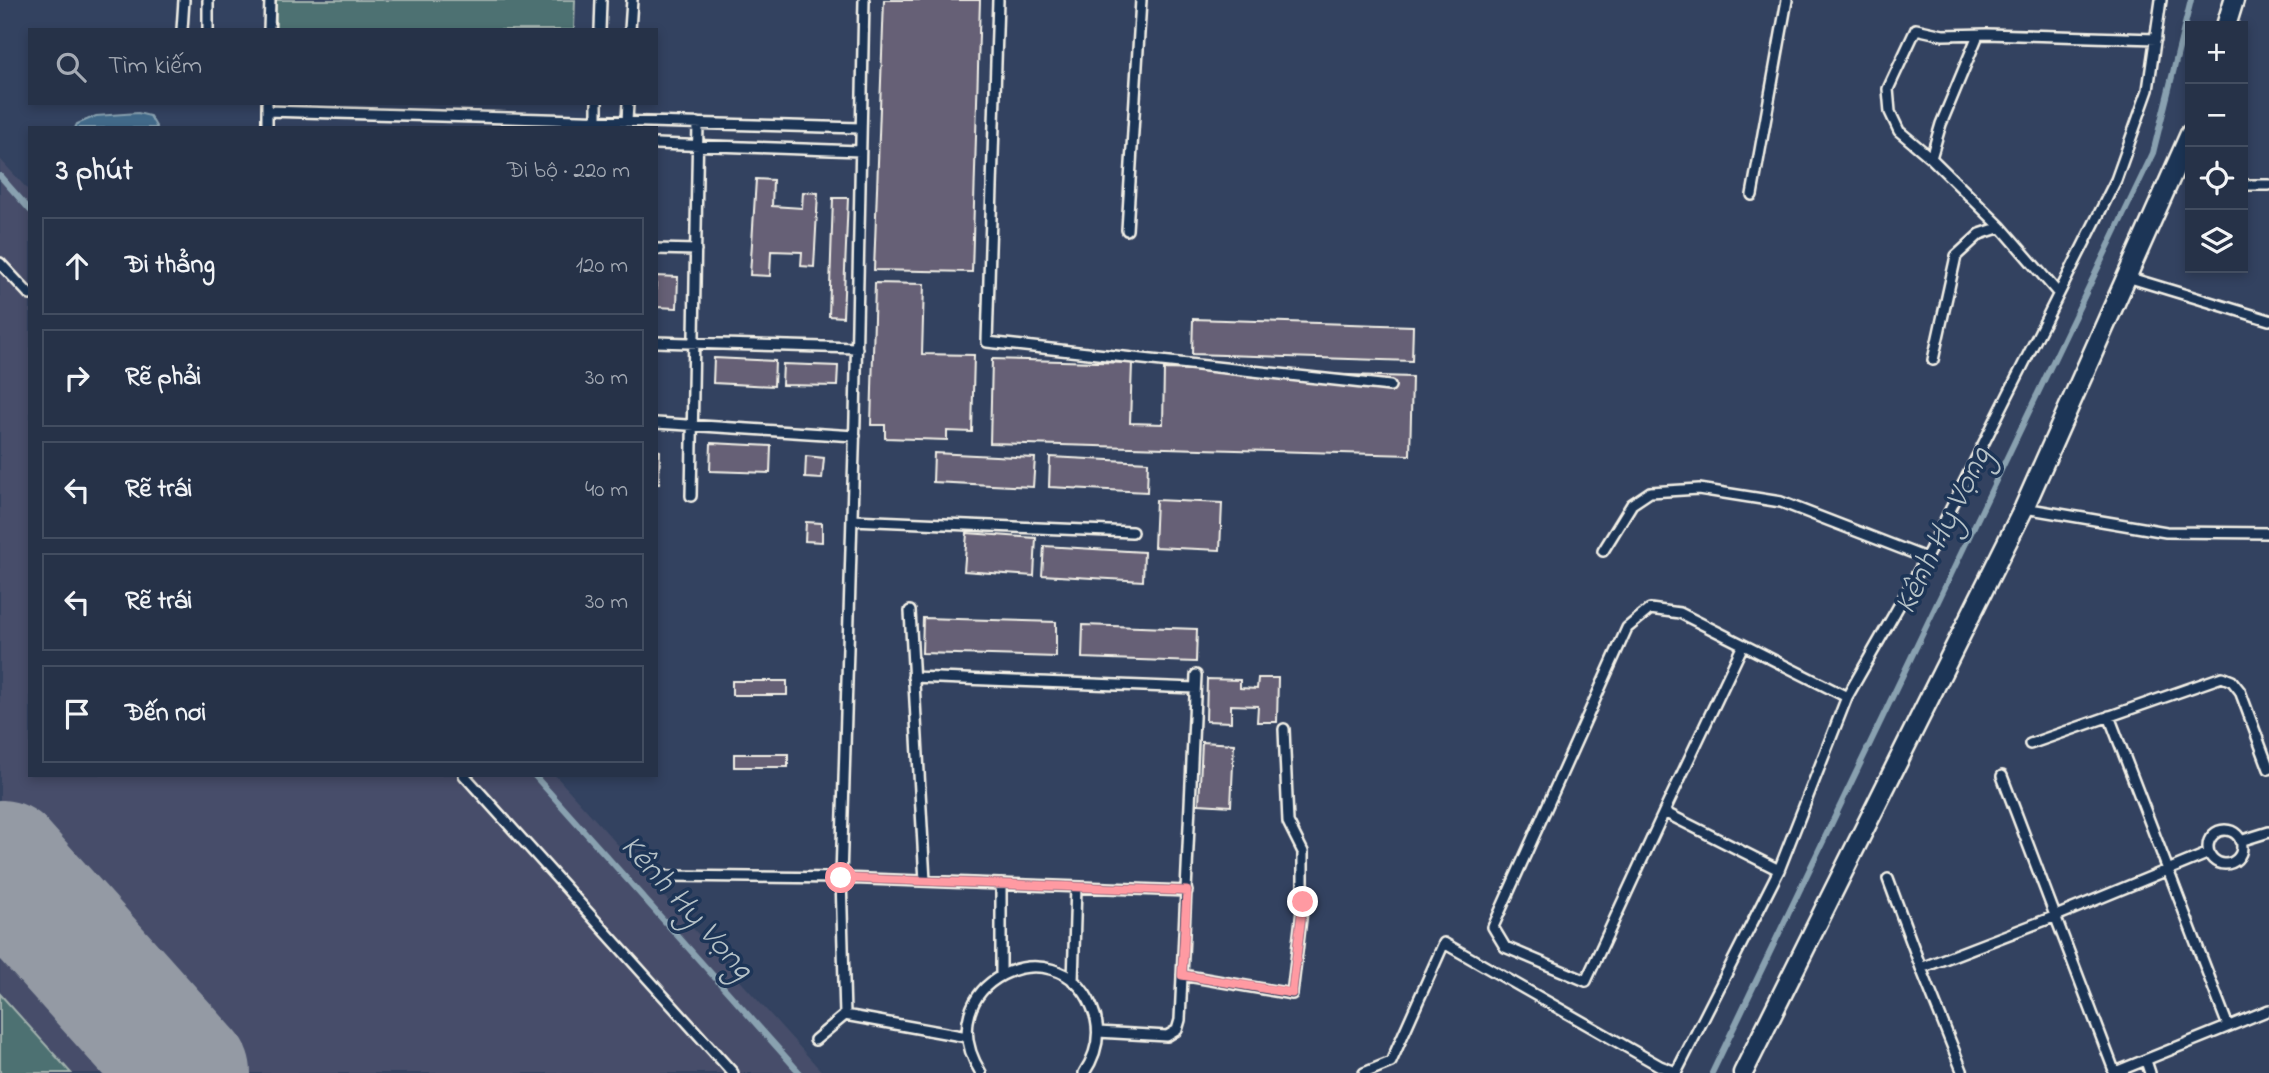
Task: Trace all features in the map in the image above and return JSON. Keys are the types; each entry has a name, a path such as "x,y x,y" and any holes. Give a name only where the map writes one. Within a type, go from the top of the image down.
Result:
{"street":[{"path":"2228,21 2234,0"},
{"path":"1743,1073 2024,508 2126,277 2185,161"}],"lane":[{"path":"182,28 184,0"},
{"path":"208,0 208,28"},
{"path":"269,28 270,0"},
{"path":"600,28 601,0"},
{"path":"630,28 632,0"},
{"path":"845,1016 841,878 855,436 864,0"},
{"path":"998,0 987,342 1390,386"},
{"path":"1127,230 1141,0"},
{"path":"1752,195 1787,0"},
{"path":"1364,1073 1391,1062 1444,943 1660,1066 1676,1072 1779,870 1847,698 1926,558 2116,180 2148,90 2161,0"},
{"path":"2058,293 2001,227 1931,158 1899,131 1890,112 1888,89 1916,29 1943,35 2156,39"},
{"path":"1931,158 1941,124 1978,35"},
{"path":"597,105 597,120"},
{"path":"627,121 628,105"},
{"path":"267,126 267,107 504,123 597,120 860,128"},
{"path":"691,496 698,123"},
{"path":"658,144 860,150"},
{"path":"2248,185 2269,185"},
{"path":"1933,360 1956,256 1980,234 2001,227"},
{"path":"658,249 696,250"},
{"path":"0,263 28,293"},
{"path":"2126,277 2269,320"},
{"path":"658,342 857,348"},
{"path":"658,423 855,436"},
{"path":"1603,551 1632,504 1650,492 1699,489 1781,502 1926,558"},
{"path":"2024,508 2166,532 2269,533"},
{"path":"852,520 1132,532"},
{"path":"1743,645 1586,981 1505,947 1493,927 1627,628 1650,609 1680,613 1743,645 1847,698"},
{"path":"910,611 925,881"},
{"path":"1097,1032 1167,1036 1177,1030 1180,1020 1196,675"},
{"path":"913,677 1195,688"},
{"path":"2030,744 2222,677 2232,681 2240,691 2269,769"},
{"path":"2109,716 2228,1026"},
{"path":"1182,975 1292,993 1303,902 1303,852 1288,822 1284,729"},
{"path":"2002,776 2114,1073 2269,1010"},
{"path":"466,777 733,1073"},
{"path":"1664,812 1779,870"},
{"path":"2222,830 2232,832 2240,841 2239,856 2230,863 2219,863 2209,853 2210,840 2222,830"},
{"path":"2240,841 2269,832"},
{"path":"1921,968 2209,853"},
{"path":"667,876 841,878 1187,891"},
{"path":"1888,879 1963,1073"},
{"path":"1001,884 1002,975"},
{"path":"1073,981 1076,887"},
{"path":"981,1073 972,1058 967,1037 969,1015 978,996 993,980 1002,975 1012,970 1033,967 1054,971 1073,981 1088,997 1096,1017 1097,1032 1093,1060 1084,1073"},
{"path":"815,1040 845,1016 967,1037"},
{"path":"2146,1061 2150,1073"}],"shaded area":[{"path":"138,113 150,116 156,126 76,126 96,116"},
{"path":"0,159 28,190 28,777 557,777 823,1073 0,1073"}],"green space":[{"path":"276,0 575,0 574,28 276,28"},
{"path":"0,994 71,1073 0,1073"}],"building":[{"path":"884,0 980,0 972,272 874,270"},
{"path":"756,179 773,180 772,206 802,208 803,192 818,193 814,267 801,266 802,252 771,251 770,276 750,275"},
{"path":"833,198 848,198 843,317 829,316"},
{"path":"658,276 678,277 677,308 658,307"},
{"path":"875,283 924,284 922,354 974,355 972,432 947,431 947,440 885,438 885,425 871,425"},
{"path":"1193,319 1413,326 1412,361 1192,354"},
{"path":"714,358 775,361 774,386 713,383"},
{"path":"992,359 1132,363 1130,423 1163,424 1164,369 1412,377 1410,455 990,443"},
{"path":"783,364 838,366 837,386 782,385"},
{"path":"711,443 771,446 770,473 710,471"},
{"path":"658,450 660,451 658,484"},
{"path":"934,453 1035,458 1033,487 933,482"},
{"path":"806,456 824,458 822,479 805,478"},
{"path":"1050,457 1148,462 1147,492 1049,487"},
{"path":"1156,500 1222,503 1220,550 1154,547"},
{"path":"806,522 822,523 822,542 805,541"},
{"path":"967,533 1036,538 1034,576 964,571"},
{"path":"1044,546 1144,552 1143,581 1042,575"},
{"path":"923,618 1056,622 1056,657 922,653"},
{"path":"1083,625 1197,629 1196,662 1082,658"},
{"path":"1258,678 1278,678 1277,722 1257,722 1258,706 1231,705 1231,722 1206,721 1207,679 1240,680 1240,688 1257,689"},
{"path":"732,681 787,681 787,695 732,695"},
{"path":"1202,742 1234,744 1231,806 1199,804"},
{"path":"734,754 788,754 788,767 734,767"}],"waterway":[{"name":"Kênh Hy Vọng","path":"1712,1073 2153,153 2191,0"},
{"name":"Kênh Hy Vọng","path":"0,176 28,208"},
{"name":"Kênh Hy Vọng","path":"536,777 800,1073"}],"runway":[{"path":"0,864 187,1073"}],"route":[{"path":"841,878 1187,891 1182,975 1292,993 1303,902"}]}
